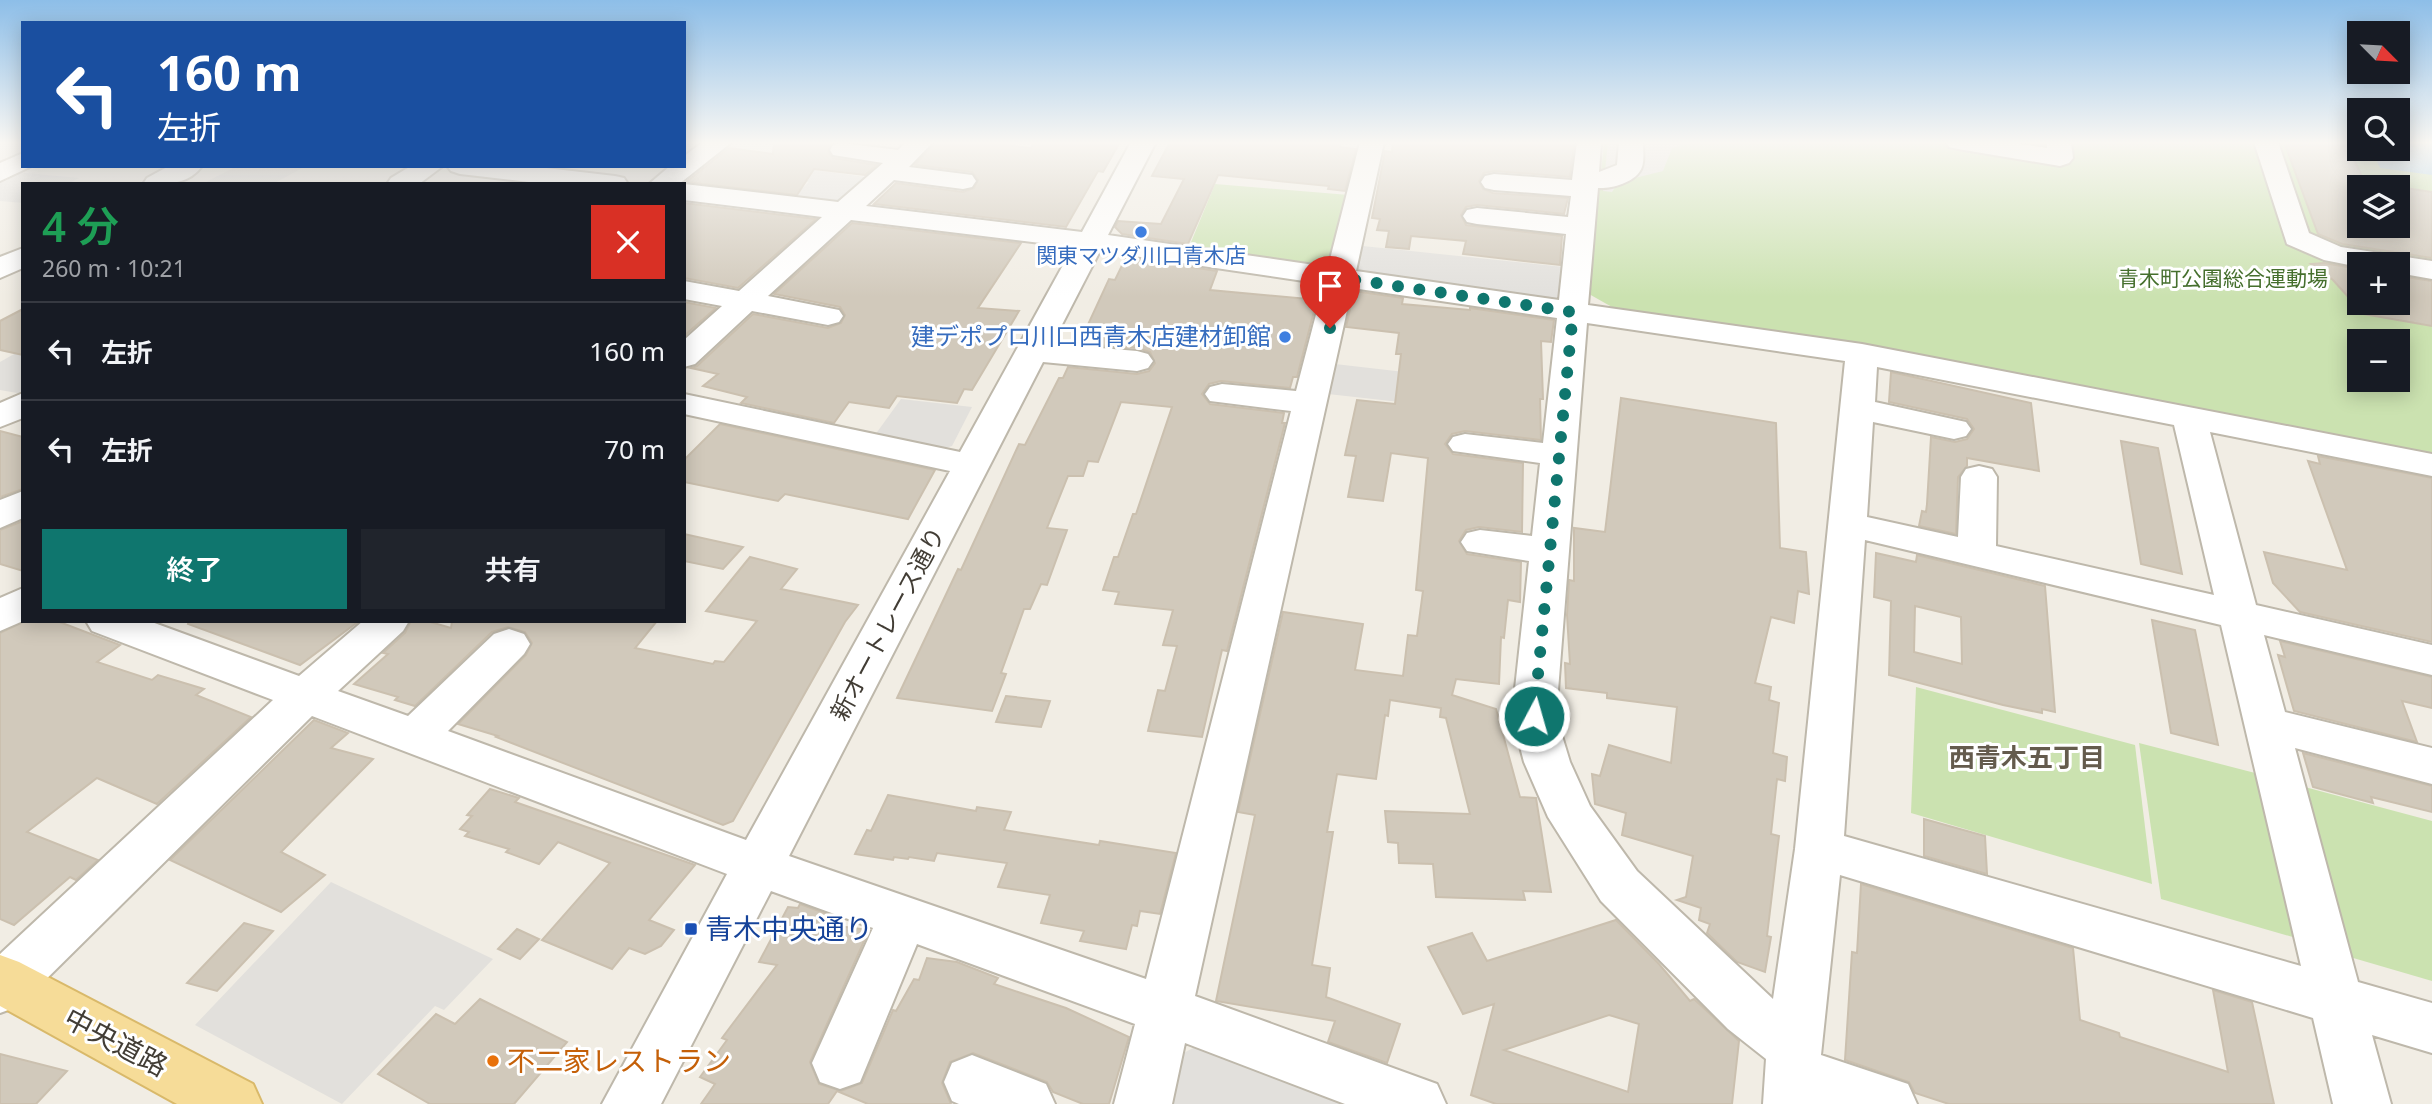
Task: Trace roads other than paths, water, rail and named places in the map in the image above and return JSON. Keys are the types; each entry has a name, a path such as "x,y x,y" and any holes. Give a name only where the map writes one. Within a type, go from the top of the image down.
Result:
{"main road":[{"name":"中央道路","path":"2,984 233,1104"}],"street":[{"path":"696,194 1091,241 1862,354 2432,465"},
{"path":"686,355 866,194"},
{"name":"新オートレース通り","path":"631,1104 1116,194"},
{"path":"1143,1104 1361,194"},
{"path":"1477,216 1553,194"},
{"path":"1584,194 1534,716 1547,762 1572,817 1619,886 1747,1011 1793,1075 1888,1104"},
{"path":"2283,194 2297,238 2333,254 2347,256"},
{"path":"0,236 21,241"},
{"path":"0,269 21,258"},
{"path":"2410,266 2432,270"},
{"path":"686,290 736,311 830,328"},
{"path":"1032,352 1137,361"},
{"path":"1793,1075 1819,849 1862,354"},
{"path":"1222,394 1312,403"},
{"path":"0,417 21,404"},
{"path":"686,404 972,465"},
{"path":"1857,408 1954,429"},
{"path":"2189,418 2362,1104"},
{"path":"1465,444 1559,455"},
{"path":"1977,555 1979,477"},
{"path":"0,516 21,503"},
{"path":"1846,524 2432,660"},
{"path":"1480,542 1550,551"},
{"path":"0,582 21,589"},
{"path":"0,617 21,603"},
{"path":"2,984 306,695 387,623"},
{"path":"124,624 415,737 760,866 1164,1010 1417,1104"},
{"path":"415,737 509,644"},
{"path":"2267,724 2432,766"},
{"path":"1819,849 2432,1028"},
{"path":"840,1063 903,917"},
{"path":"972,1082 1026,1104"}],"place":[{"name":"関東マツダ川口青木店","path":"1141,232"},
{"name":"建デポプロ川口西青木店建材卸館","path":"1285,337"},
{"name":"青木中央通り","path":"691,929"},
{"name":"不二家レストラン","path":"493,1061"}],"district":[{"name":"西青木五丁目","path":"2027,758"}],"park label":[{"name":"青木町公園総合運動場","path":"2223,279"}]}
